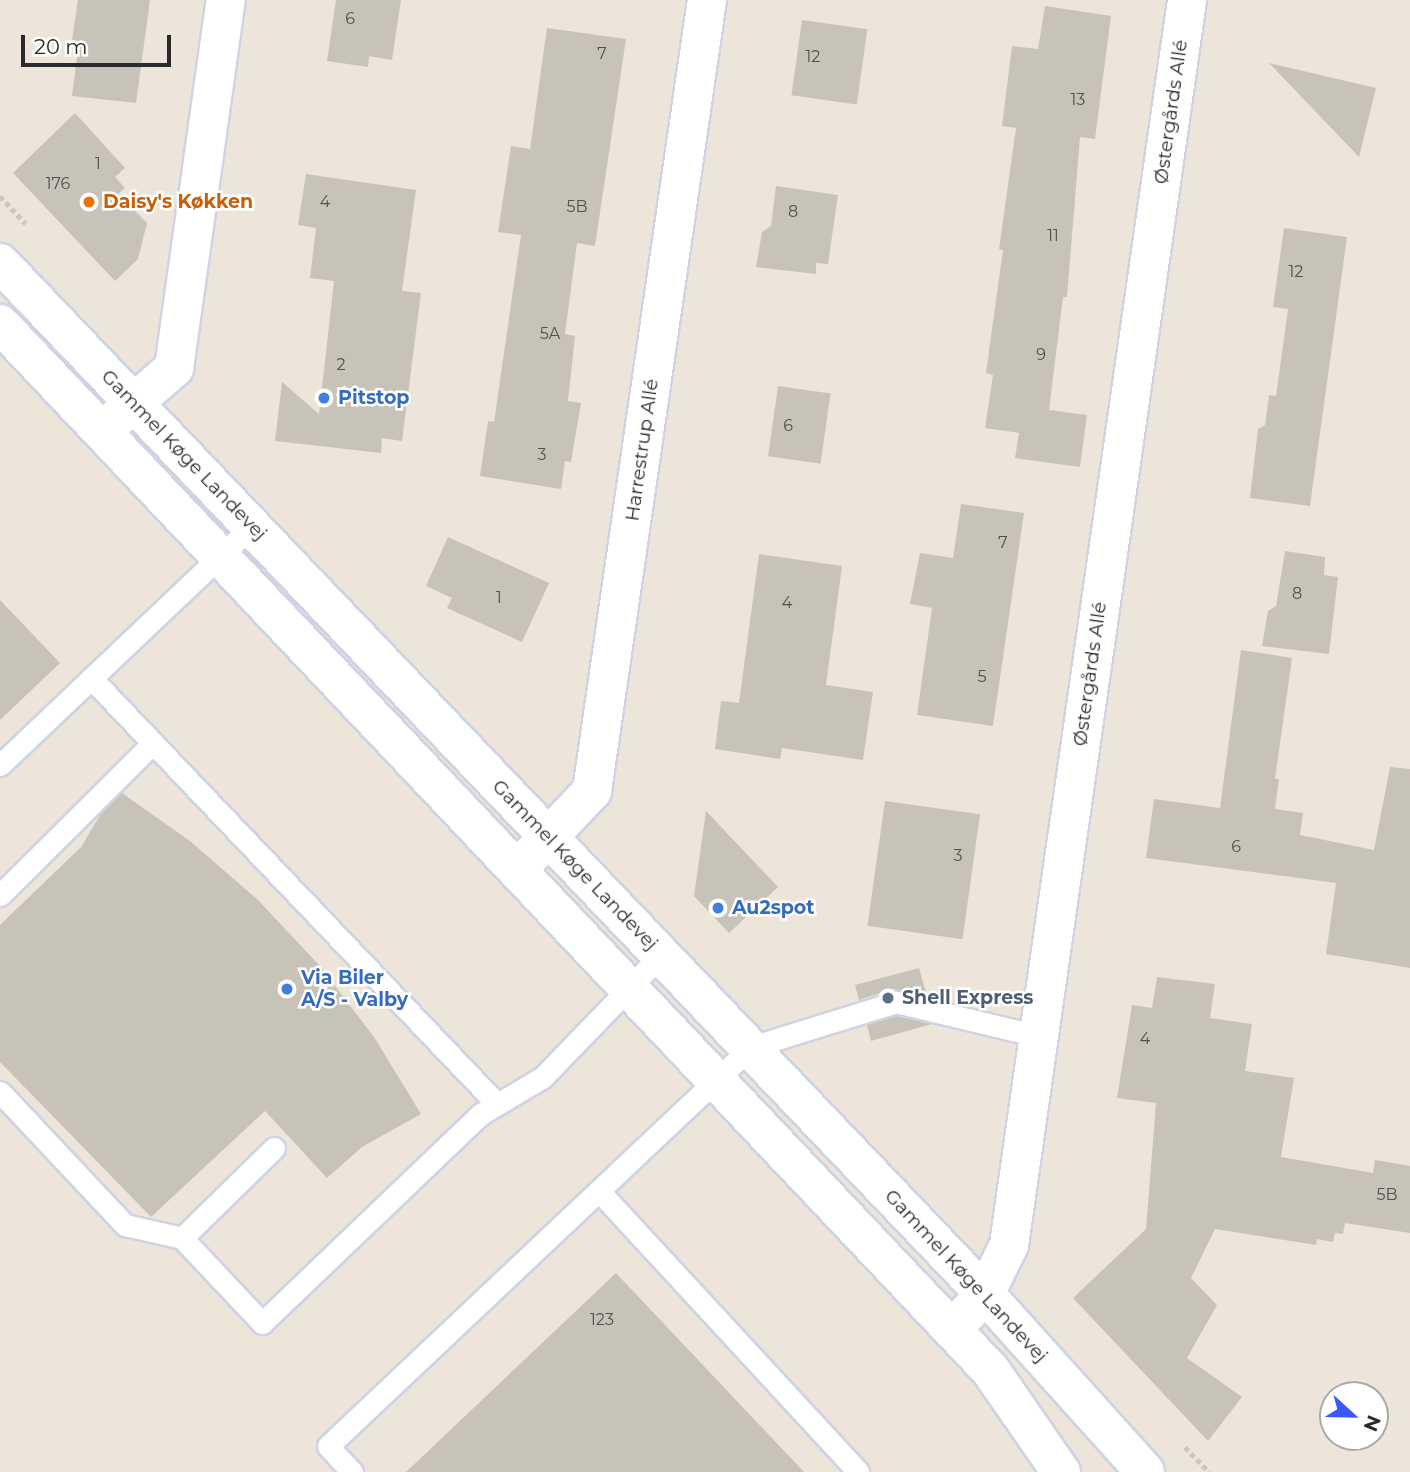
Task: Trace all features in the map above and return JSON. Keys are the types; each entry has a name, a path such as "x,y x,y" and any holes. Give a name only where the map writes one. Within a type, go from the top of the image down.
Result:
{"main road":[{"path":"102,431 174,368 226,0"},
{"name":"Harrestrup Allé","path":"517,870 592,791 707,0"},
{"name":"Østergårds Allé","path":"953,1330 985,1294 1010,1245 1187,0"},
{"name":"Gammel Køge Landevej","path":"0,262 985,1294 1145,1472"},
{"path":"0,324 991,1371 1061,1472"}],"lane":[{"path":"0,765 252,526"},
{"path":"91,678 497,1104"},
{"path":"0,895 153,743"},
{"path":"0,1092 125,1225 182,1238 262,1323 471,1123 542,1077 662,955"},
{"path":"352,1472 328,1446 751,1047 896,1003 1038,1036"},
{"path":"182,1238 274,1147"},
{"path":"598,1191 858,1472"}],"building":[{"path":"78,0 150,0 136,103 72,96 79,41 72,40"},
{"path":"336,0 401,0 392,60 369,56 368,67 327,61"},
{"path":"1045,6 1111,16 1095,139 1080,137 1067,297 1063,297 1049,410 1087,415 1080,467 1015,458 1019,433 985,428 993,375 986,373 1003,250 999,249 1016,128 1002,126 1012,46 1038,49"},
{"path":"802,20 867,29 857,104 791,95"},
{"path":"547,28 626,39 595,246 577,243 565,334 575,336 568,401 581,403 571,462 565,461 561,489 480,476 488,421 494,422 521,235 498,232 511,146 530,149"},
{"path":"1269,63 1376,88 1359,157"},
{"path":"75,113 125,168 115,177 125,188 118,194 147,223 138,259 115,281 13,173"},
{"path":"306,174 416,190 402,291 421,293 402,441 382,438 381,453 275,441 282,382 319,414 334,281 310,278 316,228 298,225"},
{"path":"776,186 838,195 828,264 816,263 816,274 756,267 762,232 771,226"},
{"path":"1284,228 1347,237 1310,506 1250,498 1258,429 1265,425 1269,395 1276,396 1288,309 1273,307"},
{"path":"778,386 830,393 821,464 768,456"},
{"path":"961,504 1024,513 993,726 917,715 932,608 910,604 920,553 953,558"},
{"path":"448,537 549,583 522,642 447,608 452,598 426,586"},
{"path":"1285,551 1325,557 1324,575 1338,577 1329,654 1262,646 1268,611 1276,606"},
{"path":"759,554 842,566 826,685 873,692 863,760 782,748 780,759 715,749 721,701 739,703"},
{"path":"0,600 60,663 0,720"},
{"path":"1241,650 1292,658 1275,779 1279,779 1275,809 1303,813 1300,835 1374,850 1390,767 1410,769 1410,968 1326,954 1336,883 1146,858 1154,799 1220,808"},
{"path":"122,793 190,841 257,899 319,965 374,1037 421,1114 362,1147 327,1178 265,1111 151,1217 0,1062 0,925 81,847 102,812"},
{"path":"885,801 980,814 963,939 867,926"},
{"path":"706,811 778,887 729,933 694,896"},
{"path":"919,968 927,996 893,989 859,1000 855,985"},
{"path":"1157,977 1215,984 1210,1018 1252,1024 1245,1071 1294,1078 1281,1157 1373,1173 1375,1160 1410,1166 1410,1233 1345,1223 1343,1234 1335,1233 1333,1242 1317,1239 1316,1245 1215,1229 1191,1278 1217,1305 1187,1358 1242,1397 1208,1441 1073,1298 1146,1229 1156,1103 1117,1098 1132,1005 1152,1008"},
{"path":"896,1016 932,1024 871,1041 867,1025"},
{"path":"616,1273 804,1472 406,1472"}],"place":[{"name":"Daisy's Køkken","path":"89,202"},
{"name":"Pitstop","path":"324,398"},
{"name":"Au2spot","path":"718,908"},
{"name":"Via Biler A/S - Valby","path":"287,989"},
{"name":"Shell Express","path":"888,998"}]}
